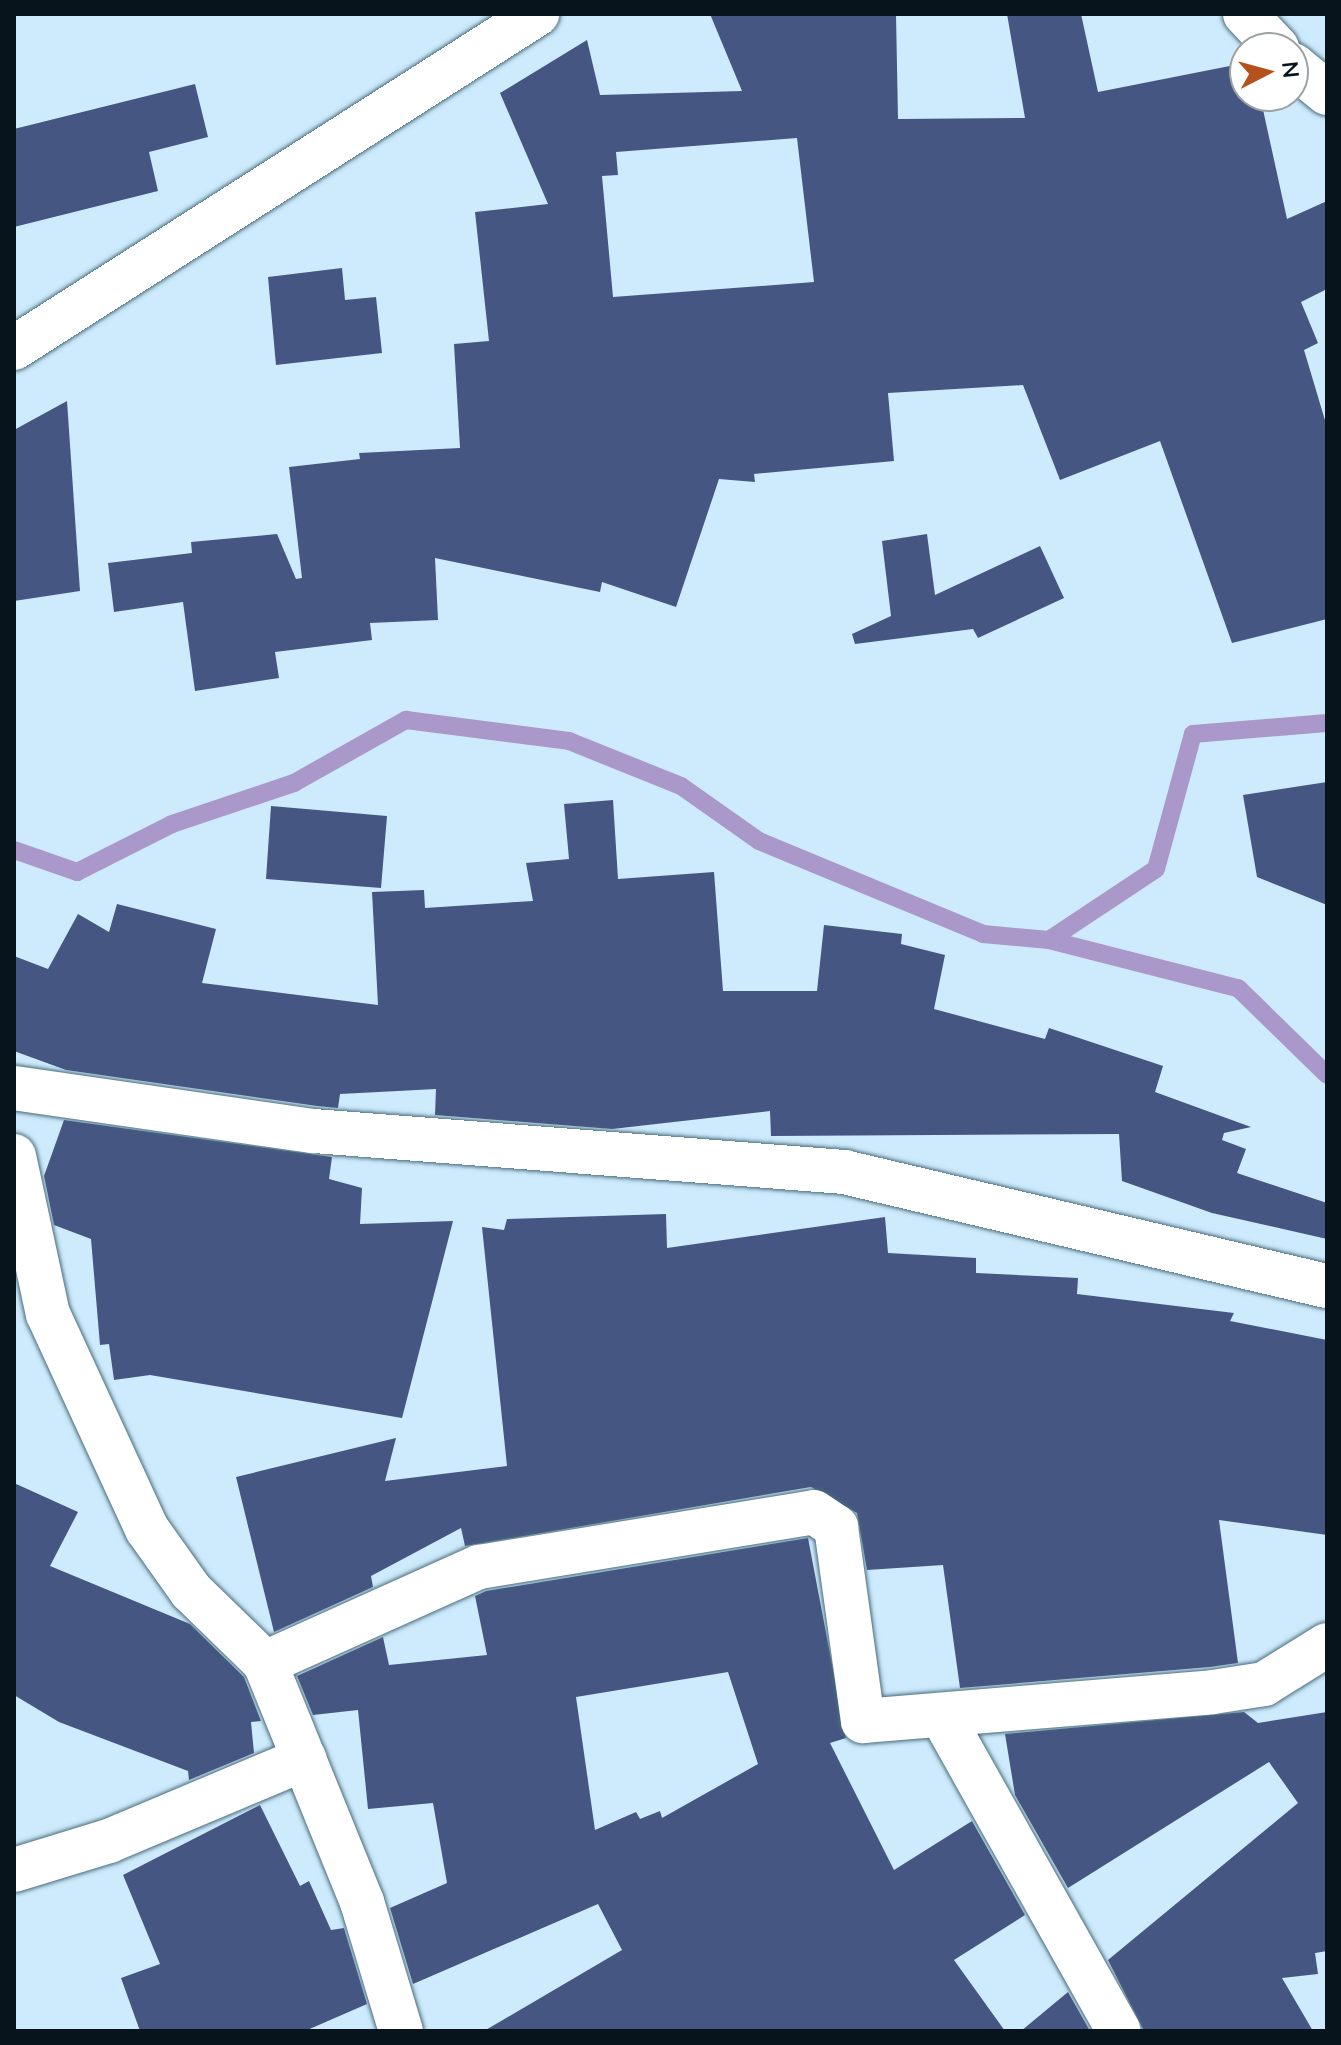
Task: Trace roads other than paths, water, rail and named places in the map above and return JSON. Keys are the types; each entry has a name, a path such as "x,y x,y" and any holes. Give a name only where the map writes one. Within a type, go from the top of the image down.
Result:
{"street":[{"path":"14,348 537,14"},
{"path":"1245,14 1262,32"},
{"path":"1309,78 1327,93"},
{"path":"14,1088 314,1131 844,1172 1327,1286"},
{"path":"14,1156 48,1314 147,1529 191,1591 265,1663 362,1902 401,2031"},
{"path":"265,1663 479,1567 814,1512 836,1527 863,1721 1264,1684 1327,1645"},
{"path":"942,1716 1119,2031"},
{"path":"14,1870 109,1841 304,1759"}],"waterway":[{"path":"14,850 77,872 172,824 294,783 406,720 569,741 681,786 759,841 983,934 1049,940 1238,988 1327,1075"},
{"path":"1049,940 1156,869 1193,734 1327,723"}]}
